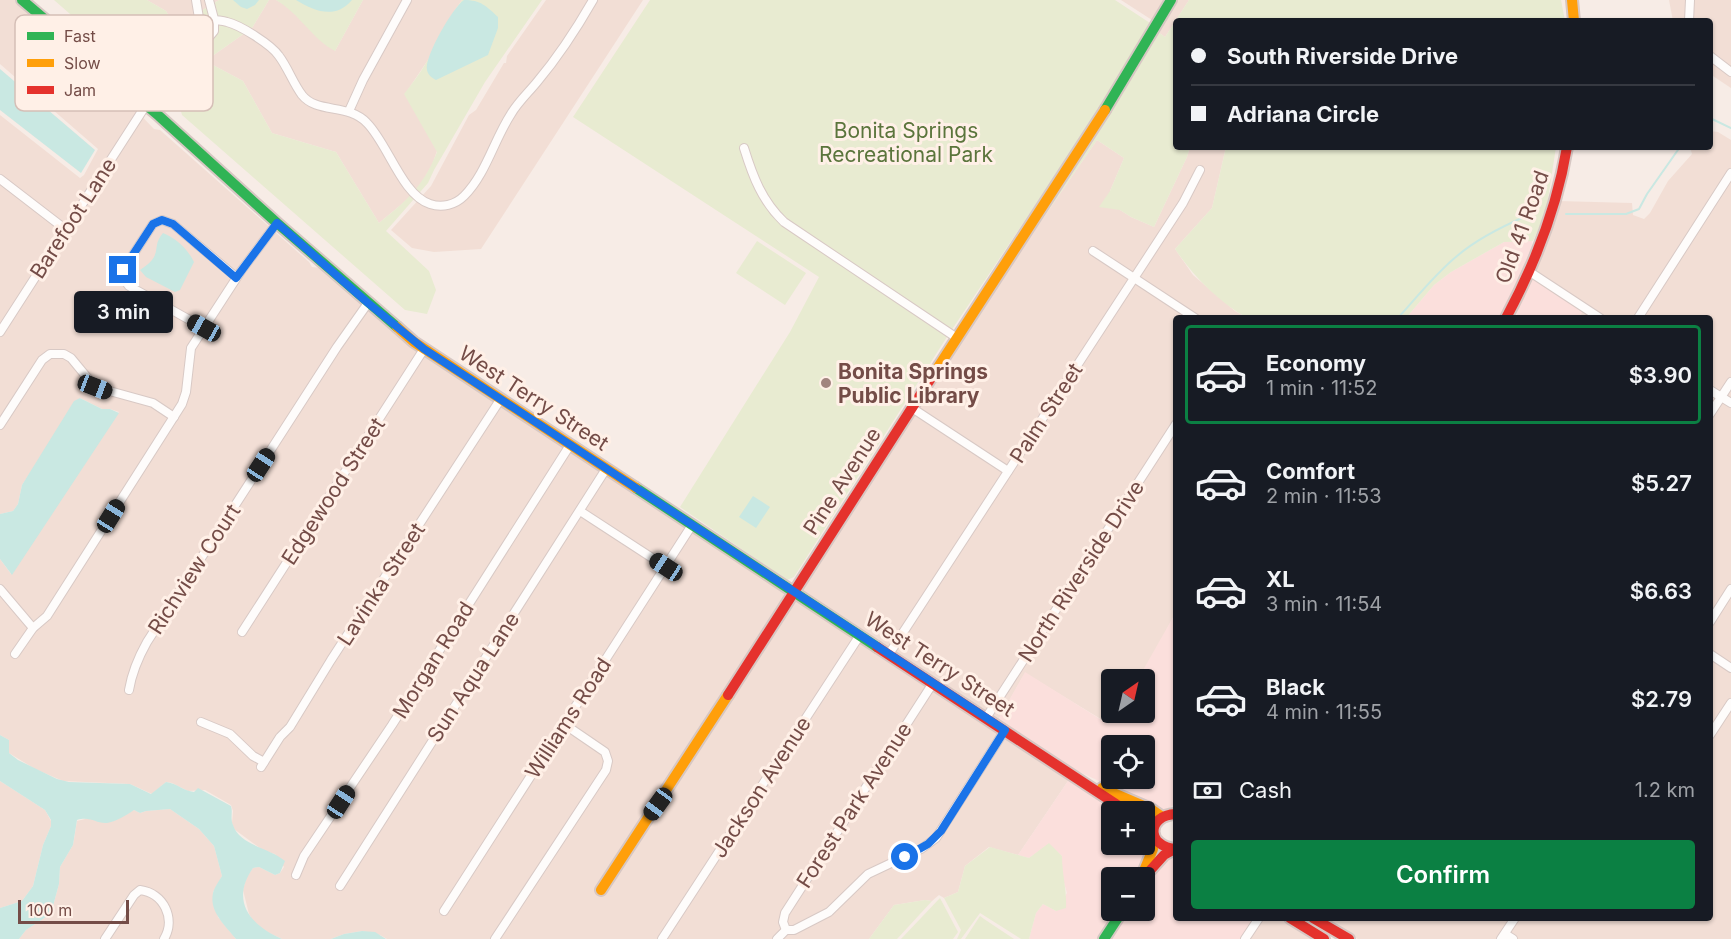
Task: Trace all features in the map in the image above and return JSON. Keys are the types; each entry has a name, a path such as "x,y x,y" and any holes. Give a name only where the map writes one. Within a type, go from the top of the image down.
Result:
{"street":[{"name":"West Terry Street","path":"22,0 40,15"},
{"path":"196,0 199,15"},
{"path":"208,0 213,15"},
{"path":"350,111 363,80 407,0"},
{"path":"214,19 230,22 271,46 303,97 314,104 350,111 367,122 415,195 438,206 456,202 463,197 480,174 512,111 551,64 593,0"},
{"name":"Pine Avenue","path":"601,890 1122,85 1171,0"},
{"path":"1572,0 1574,18"},
{"path":"1689,18 1690,0"},
{"path":"213,16 213,32"},
{"path":"1713,58 1731,72"},
{"name":"Barefoot Lane","path":"0,332 142,111"},
{"name":"West Terry Street","path":"153,111 368,303 424,349 1112,801"},
{"path":"744,148 761,195 784,222 957,338"},
{"name":"Old 41 Road","path":"1508,315 1530,272 1549,221 1562,176 1566,150"},
{"name":"Palm Street","path":"889,654 1183,203 1200,170"},
{"path":"1640,315 1731,173"},
{"path":"0,179 65,230"},
{"path":"204,328 129,286 123,278 123,270 153,224 162,220 173,224 236,278"},
{"path":"15,654 33,628 47,616 174,417 186,392 191,348 236,278 277,223"},
{"path":"1093,250 1190,315"},
{"path":"1530,272 1595,315"},
{"name":"Richview Court","path":"129,690 137,660 147,642 330,357 368,303"},
{"name":"Edgewood Street","path":"242,632 424,349"},
{"path":"0,425 42,360 57,352 71,358 95,387 153,403 174,417"},
{"path":"1713,409 1731,382"},
{"path":"1713,392 1731,403"},
{"name":"Lavinka Street","path":"201,722 230,734 262,764 280,737 290,727 331,660 501,400"},
{"path":"912,408 1008,471"},
{"name":"North Riverside Drive","path":"986,718 1173,429"},
{"name":"Morgan Road","path":"296,875 304,856 386,735 570,446"},
{"name":"Sun Aqua Lane","path":"340,886 606,469"},
{"path":"579,512 666,567"},
{"name":"Williams Road","path":"444,911 692,525"},
{"path":"0,589 33,628"},
{"path":"1713,617 1731,589"},
{"name":"Jackson Avenue","path":"662,939 860,635"},
{"path":"1713,656 1731,668"},
{"name":"Forest Park Avenue","path":"786,930 783,922 785,913 933,683"},
{"path":"1713,730 1731,703"},
{"path":"495,939 606,770 608,761 605,752 564,724"},
{"path":"777,939 786,930 794,930 829,912 868,874 921,849 936,838 1005,730"},
{"name":"West Terry Street","path":"1067,771 1150,809 1170,813"},
{"path":"1155,824 1157,820 1170,813"},
{"path":"1155,837 1162,847 1173,849"},
{"path":"1153,867 1164,855 1173,850"},
{"path":"105,939 140,890 149,891 164,905 171,922 164,939"},
{"path":"1104,939 1116,921"},
{"path":"1245,939 1257,921"},
{"path":"1295,921 1324,939"},
{"path":"1310,931 1315,921"},
{"path":"1319,921 1349,939"},
{"path":"1513,921 1503,936 1514,939"}],"shaded area":[{"path":"0,0 16,0 33,15 15,15 15,77 0,64"},
{"path":"147,0 219,0 195,15 168,15 166,11"},
{"path":"269,0 276,0 287,6 335,51 363,0 462,0 428,60 405,94 437,151 432,165 418,189 379,223 336,152 272,133 243,81 213,65 213,56 252,28"},
{"path":"546,0 643,0 481,249 434,252 412,248 391,230 431,186 469,115 476,110 506,63 507,56"},
{"path":"1121,0 1189,0 1177,18 1173,18 1173,25 1165,37 1151,27 1152,20"},
{"path":"1669,0 1731,0 1731,88 1713,76 1713,18 1672,18"},
{"path":"54,111 137,111 154,129 160,130 312,267 321,268 398,335 1070,778 1018,855 989,847 965,866 958,892 944,898 939,895 932,901 894,905 869,939 387,939 362,931 331,939 282,939 255,924 249,914 243,890 246,878 253,868 259,867 275,875 280,873 284,867 275,854 264,851 234,829 231,805 205,790 188,791 166,782 152,794 130,784 63,781 35,769 9,753 9,740 0,735 0,559 11,574 119,412 102,409 80,398 22,485 18,504 13,511 0,514 0,115 80,178 84,175 98,149"},
{"path":"1713,131 1731,140 1731,939 1358,939 1327,921 1713,921 1713,315 1580,315 1584,308 1537,279 1536,268 1558,201 1632,203 1633,215 1644,219 1650,213 1668,181 1692,154 1691,150 1713,150"},
{"path":"1097,140 1124,158 1110,191 1120,210 1154,227 1189,150 1225,150 1212,208 1175,249 1193,275 1242,315 1173,315 1173,618 1146,669 1101,669 1101,719 1025,673 998,720 796,589 957,343"},
{"path":"1532,241 1533,252 1503,315 1409,315 1434,285 1451,272 1504,242"},
{"path":"1536,268 1537,279 1584,308 1580,315 1512,315"},
{"path":"1173,617 1173,805 1166,810 1155,807 1155,801 1142,801 1116,789 1155,789 1155,735 1101,735 1101,782 1069,767 998,720 1025,672 1101,720 1101,723 1155,723 1155,669 1144,669"},
{"path":"1070,778 1106,801 1101,801 1101,855 1146,855 1141,867 1101,867 1101,921 1111,921 1099,939 1029,939 1036,913 1043,904 1056,911 1067,893 1062,876 1062,856 1049,844 1029,858 1018,855"},
{"path":"0,781 45,810 51,826 43,845 33,886 22,901 0,908"},
{"path":"170,809 199,829 214,846 222,876 213,892 218,917 236,939 19,939 26,930 46,917 53,906 59,884 60,867 73,845 77,821 89,818 101,822 113,821 134,810 140,813"},
{"path":"1173,855 1173,921 1257,921 1246,939 1109,939 1121,921 1155,921 1155,869 1166,858"},
{"path":"1257,921 1287,921 1315,939 1246,939"}],"green space":[{"path":"54,0 147,0 166,11 169,15 71,15"},
{"path":"219,0 269,0 252,28 213,56 213,15 195,15"},
{"path":"276,0 363,0 335,51 319,40 292,12"},
{"path":"462,0 542,0 485,82 428,183 386,231 429,271 436,290 427,314 405,310 182,115 181,111 213,111 213,65 243,81 272,133 336,152 379,223 420,184 437,152 404,94 424,67"},
{"name":"Bonita Springs Recreational Park","path":"650,0 1115,0 1150,23 1100,108 945,340 794,577 787,580 680,507 790,332 819,277 573,117"},
{"path":"1189,0 1561,0 1564,18 1177,18"},
{"path":"1173,25 1173,150 1189,150 1154,227 1120,210 1099,207 1110,191 1124,158 1097,140 957,343 950,338 1102,109 1151,27 1165,37"},
{"path":"1225,150 1556,150 1546,212 1533,241 1504,242 1451,272 1434,285 1409,315 1242,315 1207,288 1175,249 1212,208"},
{"path":"757,241 806,273 785,305 736,273"},
{"path":"1049,843 1062,856 1066,908 1056,911 1043,904 1036,913 1029,939 1021,939 980,913 961,939 957,939 961,930 944,898 958,892 965,866 990,847 1029,858"},
{"path":"940,898 958,932 953,939 901,939"},
{"path":"932,901 897,939 869,939 894,905"},
{"path":"980,916 984,919 1014,939 965,939"}],"water":[{"path":"233,0 259,0 247,9"},
{"path":"296,0 352,0 339,10 324,12"},
{"path":"464,0 483,4 498,17 498,28 488,55 436,80 427,70 430,55 447,22"},
{"path":"0,69 15,82 15,111 49,111 95,150 81,173 0,110"},
{"path":"163,233 181,245 194,262 180,290 175,292 146,277 140,270 152,260 159,238"},
{"path":"80,398 102,409 110,409 119,413 12,575 0,559 0,514 13,511 18,504 22,485 74,401"},
{"path":"753,496 770,507 756,528 739,517"},
{"path":"0,735 9,740 9,753 18,760 57,779 69,782 130,784 151,794 166,782 194,792 198,788 231,806 233,825 242,838 285,861 280,873 275,875 259,867 253,868 243,891 247,911 253,919 261,927 282,939 236,939 219,918 213,906 214,891 222,876 214,846 199,829 170,809 140,813 134,810 107,823 86,819 77,820 73,845 60,867 59,884 53,906 46,917 26,930 19,939 0,939 0,908 22,901 33,886 51,820 45,810 0,781"},
{"path":"362,931 375,932 386,939 331,939 344,934"}],"waterway":[{"path":"1713,119 1731,128"},
{"path":"1566,214 1626,214 1639,209 1678,150"},
{"path":"1401,315 1441,270 1465,249 1492,232 1531,214"}],"traffic: fast":[{"path":"22,0 40,15"},
{"path":"1105,110 1171,0"},
{"path":"153,111 397,327"},
{"path":"636,488 877,647"},
{"path":"1104,939 1116,921"}],"traffic: slow":[{"path":"1572,0 1574,18"},
{"path":"933,375 1105,110"},
{"path":"397,327 414,342 636,488"},
{"path":"601,890 728,695"},
{"path":"1104,789 1151,809 1161,816"},
{"path":"1146,867 1151,855"}],"traffic: jam":[{"path":"1507,315 1544,235 1566,150"},
{"path":"728,695 933,375"},
{"path":"877,647 1111,801"},
{"path":"1173,815 1159,820 1154,831 1159,843 1173,848"},
{"path":"1153,867 1164,855 1173,850"},
{"path":"1295,921 1324,939"},
{"path":"1318,921 1349,939"}],"place":[{"name":"Bonita Springs Public Library","path":"826,383"}],"route":[{"path":"123,270 153,224 157,221 168,220 236,278 277,223 424,349 1005,730 936,838 905,857"}]}
